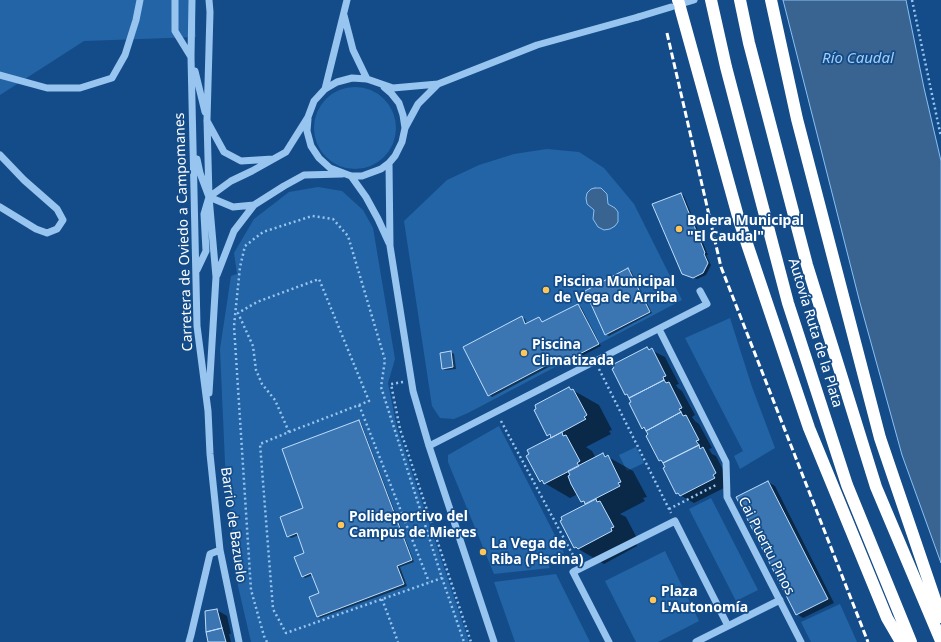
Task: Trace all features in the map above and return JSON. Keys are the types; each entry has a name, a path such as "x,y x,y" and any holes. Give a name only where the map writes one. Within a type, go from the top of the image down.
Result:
{"highway":[{"name":"Autovía Ruta de la Plata","path":"711,0 726,67 788,303 847,486 911,642"},
{"name":"Autovía Ruta de la Plata","path":"740,0 749,43 807,265 876,487 941,641"},
{"path":"771,0 797,119 880,438 941,617"},
{"path":"676,4 739,220 809,428 887,618 901,642"}],"street":[{"path":"0,75 47,88 80,88 112,78 125,55 136,20 140,0"},
{"path":"175,0 175,31 191,57 207,120 224,152 241,161 275,159"},
{"name":"Carretera de Oviedo a Campomanes","path":"192,0 191,57 197,326 208,411"},
{"name":"Carretera de Oviedo a Campomanes","path":"208,411 216,278 210,197 207,120 209,0"},
{"path":"325,89 347,0"},
{"path":"196,272 206,251 204,214 210,197 231,181 252,172 286,152 308,117 314,101 325,89 337,82 352,78 367,79 393,88 438,84 537,45 693,0"},
{"path":"344,14 353,50 367,79"},
{"path":"381,84 391,92 399,103 405,128"},
{"path":"216,278 234,231 254,205 304,175 362,176 381,169 389,163 402,142 405,128 418,104 438,84"},
{"path":"308,117 307,131 311,146 319,158 330,168 347,175 366,197 390,246"},
{"path":"194,138 200,173 210,197 233,208 254,205"},
{"path":"0,155 24,180 57,209 63,220 57,229 47,233 36,229 0,207"},
{"path":"389,163 390,246 413,390 429,446 494,642"},
{"path":"429,446 707,304 700,291"},
{"name":"Cai Puertu Pinos","path":"659,329 726,462 725,480 727,497 801,642"},
{"name":"Barrio de Bazuelo","path":"208,411 210,454 220,550 239,642"},
{"path":"609,642 573,572 675,521 728,626"},
{"path":"188,642 191,635 210,554 220,550"},
{"path":"696,642 780,600"}],"path":[{"path":"912,0 941,137"},
{"path":"267,642 251,590 234,326 240,267 245,246 263,232 312,216 333,219 348,236 385,360 381,387 464,642"},
{"path":"289,432 275,400 262,384 256,370 253,346 238,313 257,302 319,279 369,401 260,444 273,609 286,633 442,578"},
{"path":"596,361 675,521"},
{"path":"411,380 391,384 400,429 471,642"},
{"path":"359,405 429,582"},
{"path":"496,412 580,569"},
{"path":"669,510 725,480"},
{"path":"382,599 398,642"}],"shaded area":[{"path":"0,0 194,0 196,37 84,41 0,95"},
{"path":"355,87 371,90 384,99 393,112 396,128 393,144 384,157 371,166 355,169 339,166 326,157 317,144 314,128 317,112 326,99 339,90"},
{"name":"Piscina Municipal de Vega de Arriba","path":"547,149 579,152 604,168 634,204 682,300 468,413 454,419 440,418 432,406 404,221 447,180 479,165 514,154"},
{"path":"318,187 342,191 363,210 373,228 395,359 388,383 397,428 469,642 251,642 238,586 225,463 220,349 231,276 237,274 234,253 254,219 289,192"},
{"path":"730,318 752,387 775,448 740,469 734,456 743,451 685,338"},
{"path":"499,426 564,553 545,558 550,568 494,574 448,462 448,455"},
{"path":"636,447 644,463 627,471 619,455"},
{"path":"711,498 758,590 736,601 689,509"},
{"path":"665,551 699,621 658,642 636,642 605,581"},
{"path":"556,574 590,642 515,642 494,582"},
{"path":"840,604 857,642 811,642 801,622"}],"water":[{"name":"Río Caudal","path":"783,0 906,0 941,161 941,563 902,455 860,303"},
{"path":"601,188 607,194 608,204 615,208 618,212 618,222 610,229 604,230 598,227 593,219 594,210 587,204 587,193 591,189"}],"building":[{"name":"Bolera Municipal \"El Caudal\"","path":"681,193 708,263 703,273 693,278 682,274 652,204"},
{"path":"628,268 650,312 605,335 585,291"},
{"name":"Piscina Climatizada","path":"578,304 599,344 562,363 560,358 488,396 463,347 522,316 525,324 539,317 542,322"},
{"path":"647,347 649,350 652,348 666,376 663,377 664,380 629,398 627,394 625,395 612,369 614,368 612,365"},
{"path":"451,351 453,367 442,369 440,353"},
{"path":"664,380 666,383 669,382 682,408 679,409 681,412 646,431 644,427 642,429 629,403 631,402 629,398"},
{"path":"569,387 571,390 573,389 587,415 584,417 586,419 551,438 550,434 547,436 534,410 536,409 535,405"},
{"path":"681,412 683,416 686,415 699,440 696,441 699,445 663,463 661,460 659,461 646,436 648,434 646,431"},
{"name":"Polideportivo del Campus de Mieres","path":"359,420 412,560 397,566 404,584 317,617 309,597 319,593 311,573 302,577 294,557 304,553 297,533 287,537 280,517 303,508 282,449"},
{"path":"562,432 563,436 566,435 580,461 577,463 579,466 544,484 542,480 540,482 526,456 529,454 527,450"},
{"path":"699,445 700,449 703,447 716,473 713,475 715,478 680,496 678,493 676,494 663,468 665,467 663,463"},
{"path":"603,453 605,457 608,455 621,482 618,483 620,486 585,504 584,501 581,502 571,484 568,471"},
{"path":"768,481 828,599 796,615 736,497"},
{"path":"596,499 597,502 600,501 614,527 611,528 612,531 578,549 576,547 574,548 560,521 562,520 561,517"},
{"path":"217,609 222,628 206,632 205,611"},
{"path":"222,628 226,642 208,642 206,632"}],"railway":[{"path":"667,33 721,267 868,642"}],"place":[{"name":"Bolera Municipal \"El Caudal\"","path":"679,229"},
{"name":"Piscina Municipal de Vega de Arriba","path":"546,290"},
{"name":"Piscina Climatizada","path":"524,353"},
{"name":"Polideportivo del Campus de Mieres","path":"341,525"},
{"name":"La Vega de Riba (Piscina)","path":"483,552"},
{"name":"Plaza L'Autonomía","path":"653,600"}]}
